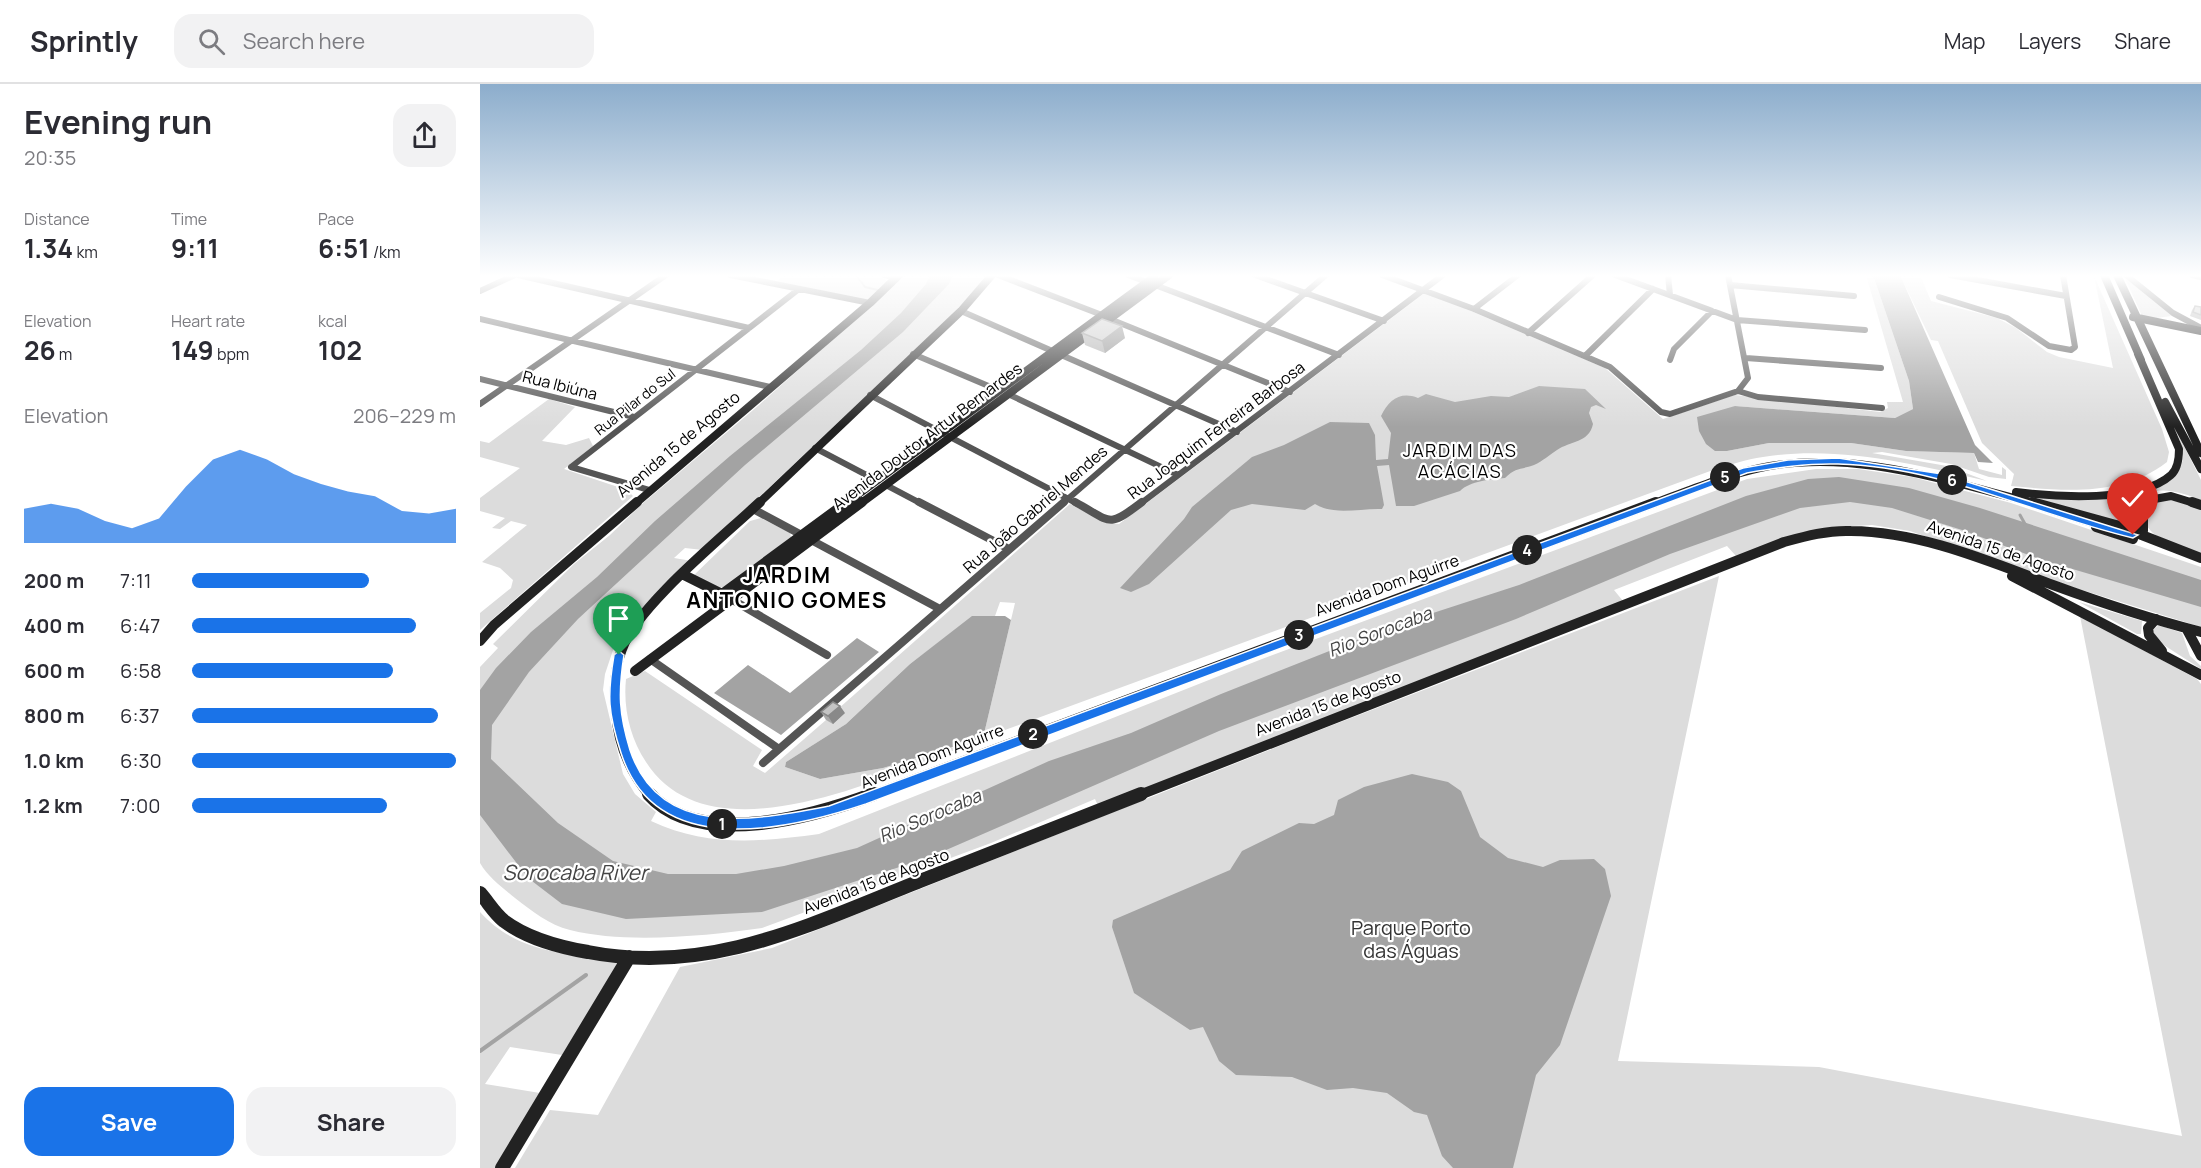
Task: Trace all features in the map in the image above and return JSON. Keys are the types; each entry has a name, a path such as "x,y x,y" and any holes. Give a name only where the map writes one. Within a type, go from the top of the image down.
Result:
{"main road":[{"name":"Avenida 15 de Agosto","path":"480,641 494,625 649,490 843,326"},
{"name":"Avenida Dom Aguirre","path":"944,326 634,625 619,655 613,688 615,719 626,753 644,789 666,808 697,819 722,824 768,823 829,811 1746,470 1788,463 1838,461 1942,477 2140,534 2201,558"},
{"name":"Avenida Doutor Artur Bernardes","path":"635,671 801,535 876,480 1008,394 1094,326"},
{"path":"1942,477 2004,490 2060,497 2103,495 2162,480 2171,474 2179,462 2179,449 2125,326"},
{"path":"2140,326 2201,453"},
{"path":"2144,335 2147,326"},
{"path":"2175,326 2201,330"},
{"name":"Avenida Doutor Artur Bernardes","path":"726,597 811,540 885,485 998,390 1057,353"},
{"path":"2138,354 2201,469"},
{"name":"Avenida Dom Aguirre","path":"2009,496 2201,562"},
{"path":"2089,524 2140,534 2143,531 2142,523 2149,500 2158,496 2182,498 2201,505"},
{"path":"2142,523 2148,534 2157,541"},
{"name":"Avenida 15 de Agosto","path":"480,893 504,920 535,938 570,950 629,957 703,956 774,938 1801,536 1829,531 1882,531 1921,540 1980,558 2156,620 2201,632"},
{"path":"1980,558 2201,675"},
{"path":"684,575 726,597"},
{"path":"2156,620 2148,627 2149,635 2166,655"},
{"path":"2186,628 2200,651"},
{"path":"502,1168 629,957"}],"street":[{"path":"509,326 770,387"},
{"path":"480,404 593,326"},
{"path":"738,326 749,328"},
{"name":"Rua Pilar do Sul","path":"649,490 571,467 752,326"},
{"path":"996,326 1237,432"},
{"path":"1127,326 1290,392"},
{"path":"1262,326 1339,355"},
{"name":"Rua Joaquim Ferreira Barbosa","path":"1067,499 1111,521 1119,520 1378,326"},
{"path":"1511,326 1610,367 1667,414 1738,391 1748,378 1738,326"},
{"path":"1528,333 1536,326"},
{"path":"1585,356 1616,326"},
{"path":"1670,360 1674,349 1697,326"},
{"path":"1809,326 1865,330"},
{"path":"2018,326 2049,346 2067,350 2075,347 2071,326"},
{"name":"Rua João Gabriel Mendes","path":"763,763 1266,327"},
{"path":"913,354 998,390"},
{"path":"1746,358 1881,369"},
{"name":"Rua Ibiúna","path":"480,379 634,417"},
{"path":"1738,391 1758,397 1882,408"},
{"path":"1008,394 1178,475"},
{"path":"870,395 1067,499"},
{"path":"815,448 876,480"},
{"path":"885,485 1009,549"},
{"path":"753,509 940,609"},
{"path":"726,597 827,655"},
{"path":"650,659 778,749"}],"green space":[{"path":"848,326 940,326 703,550 685,548 674,558 692,561 629,621 615,644 605,674 603,690 623,774 635,794 656,812 651,821 692,835 713,839 776,839 819,834 1262,659 1747,479 1816,469 1858,469 1912,477 2011,503 2201,567 2201,627 2034,575 1910,531 1872,525 1831,527 1736,556 1727,546 1614,590 1623,601 1099,808 1095,799 991,843 762,928 716,934 640,938 615,937 562,928 528,908 487,873 480,863 480,667 498,648 493,644 574,564"},
{"path":"1382,326 1505,326 1605,368 1663,419 1735,395 1880,412 1888,408 1887,402 1903,402 1881,326 1890,326 1909,381 1913,409 1895,418 1735,406 1715,451 1769,443 1851,443 1906,451 1974,453 1979,469 2002,475 2002,467 2006,470 2006,479 1989,477 1951,464 1882,452 1872,453 1947,466 1987,481 1932,468 1848,455 1791,454 1744,461 1713,470 983,738 1015,603 1000,602 995,616 972,617 910,664 846,724 786,762 785,767 820,779 883,768 982,739 855,788 806,802 759,809 714,806 676,792 646,762 640,753 629,722 626,679 645,671 762,750 753,766 765,773 826,720 834,723 845,713 838,709 1070,504 1107,523 1119,524"},
{"path":"1924,326 2011,326 2047,352 2059,357 2113,368 2104,326 2116,326 2162,429 2169,452 2167,462 2150,473 2112,486 2072,490 2011,486 2014,474 1982,443 1938,341 1931,340"},
{"path":"549,399 575,407 542,441 566,445 589,438 593,446 564,469 627,490 633,496 480,630 480,613 511,588 513,580 500,568 482,562 527,525 511,521 500,529 492,528 505,518 480,511 480,498 520,468 480,457 480,441 489,443"},
{"path":"2171,420 2201,480 2201,500 2176,492 2150,492 2138,503 2132,526 2015,493 2092,499 2173,477 2179,470 2183,456 2181,443"},
{"path":"2167,498 2201,508 2201,554 2163,540 2156,536 2146,524 2151,504"},
{"path":"761,518 790,533 791,537 726,586 720,588 693,576 750,521"},
{"name":"Parque Porto das Águas","path":"1719,576 1618,1061 1819,1067 2182,1136 2080,616 2197,679 2201,684 2201,1168 515,1168 550,1110 598,1115 680,967 772,948 1307,735"},
{"path":"2079,602 2142,621 2141,634 2137,634"},
{"path":"2159,625 2182,633 2190,656 2201,666 2201,669 2156,640 2153,630"},
{"path":"480,912 494,926 526,944 560,953 616,959 617,967 562,1055 510,1047 485,1084 540,1093 495,1168 480,1168"}],"water":[{"name":"Sorocaba River","path":"887,326 909,326 745,465 578,619 529,672 492,725 491,759 558,823 613,861 668,874 736,874 784,866 857,848 1049,761 1131,733 1221,694 1390,627 1519,585 1746,496 1808,479 1839,477 1909,488 1980,508 2201,580 2201,607 2042,560 1962,530 1892,508 1850,502 1800,508 1670,554 1516,619 1219,731 930,857 762,912 626,919 562,904 528,878 480,815 480,690 496,668 531,632 597,577 655,521 730,456 861,350"},
{"path":"1890,326 1922,326 1975,445 1993,463 1978,462 1974,453 1906,451 1851,443 1769,443 1715,451 1706,444 1699,431 1697,417 1735,406 1895,418 1913,409 1909,381"},
{"path":"1539,386 1585,389 1606,409 1596,405 1591,407 1589,413 1593,424 1588,435 1562,447 1537,463 1515,470 1505,478 1475,483 1460,491 1414,506 1396,506 1389,465 1377,466 1384,505 1382,509 1339,511 1315,504 1305,510 1252,504 1231,510 1149,584 1131,592 1120,588 1184,519 1192,507 1252,457 1284,445 1330,422 1369,423 1375,435 1376,460 1388,459 1391,433 1381,416 1391,401 1400,396 1418,398 1426,394 1455,402 1491,396 1509,397"},
{"path":"972,616 1005,616 1011,620 983,738 883,768 820,779 785,767 786,762 846,724 910,664"},
{"path":"857,638 879,652 781,735 714,693 748,665 790,693"},
{"path":"1412,774 1448,782 1461,791 1480,837 1508,858 1543,867 1560,860 1594,859 1605,869 1611,896 1560,1045 1536,1075 1513,1168 1453,1168 1442,1156 1427,1115 1414,1112 1387,1093 1353,1088 1327,1090 1292,1077 1236,1075 1219,1061 1203,1027 1190,1030 1134,993 1112,927 1113,920 1230,870 1242,851 1299,823 1314,824 1334,815 1338,800 1364,787"}],"building":[{"path":"1093,326 1122,326 1102,341 1082,333"},
{"path":"833,702 840,706 828,716 821,712"}],"waterway":[{"path":"2020,515 2025,524"},
{"path":"480,1051 586,975"}],"district":[{"name":"JARDIM DAS ACÁCIAS","path":"1460,461"},
{"name":"JARDIM ANTONIO GOMES","path":"787,588"}],"route":[{"path":"619,655 613,688 615,719 630,766 649,795 666,808 697,819 722,824 768,823 829,811 866,799 1724,477 1763,466 1838,461 1890,467 1942,477 2009,496 2089,524 2133,535"}],"water label":[{"name":"Rio Sorocaba","path":"1380,632"},
{"name":"Rio Sorocaba","path":"930,816"}]}
